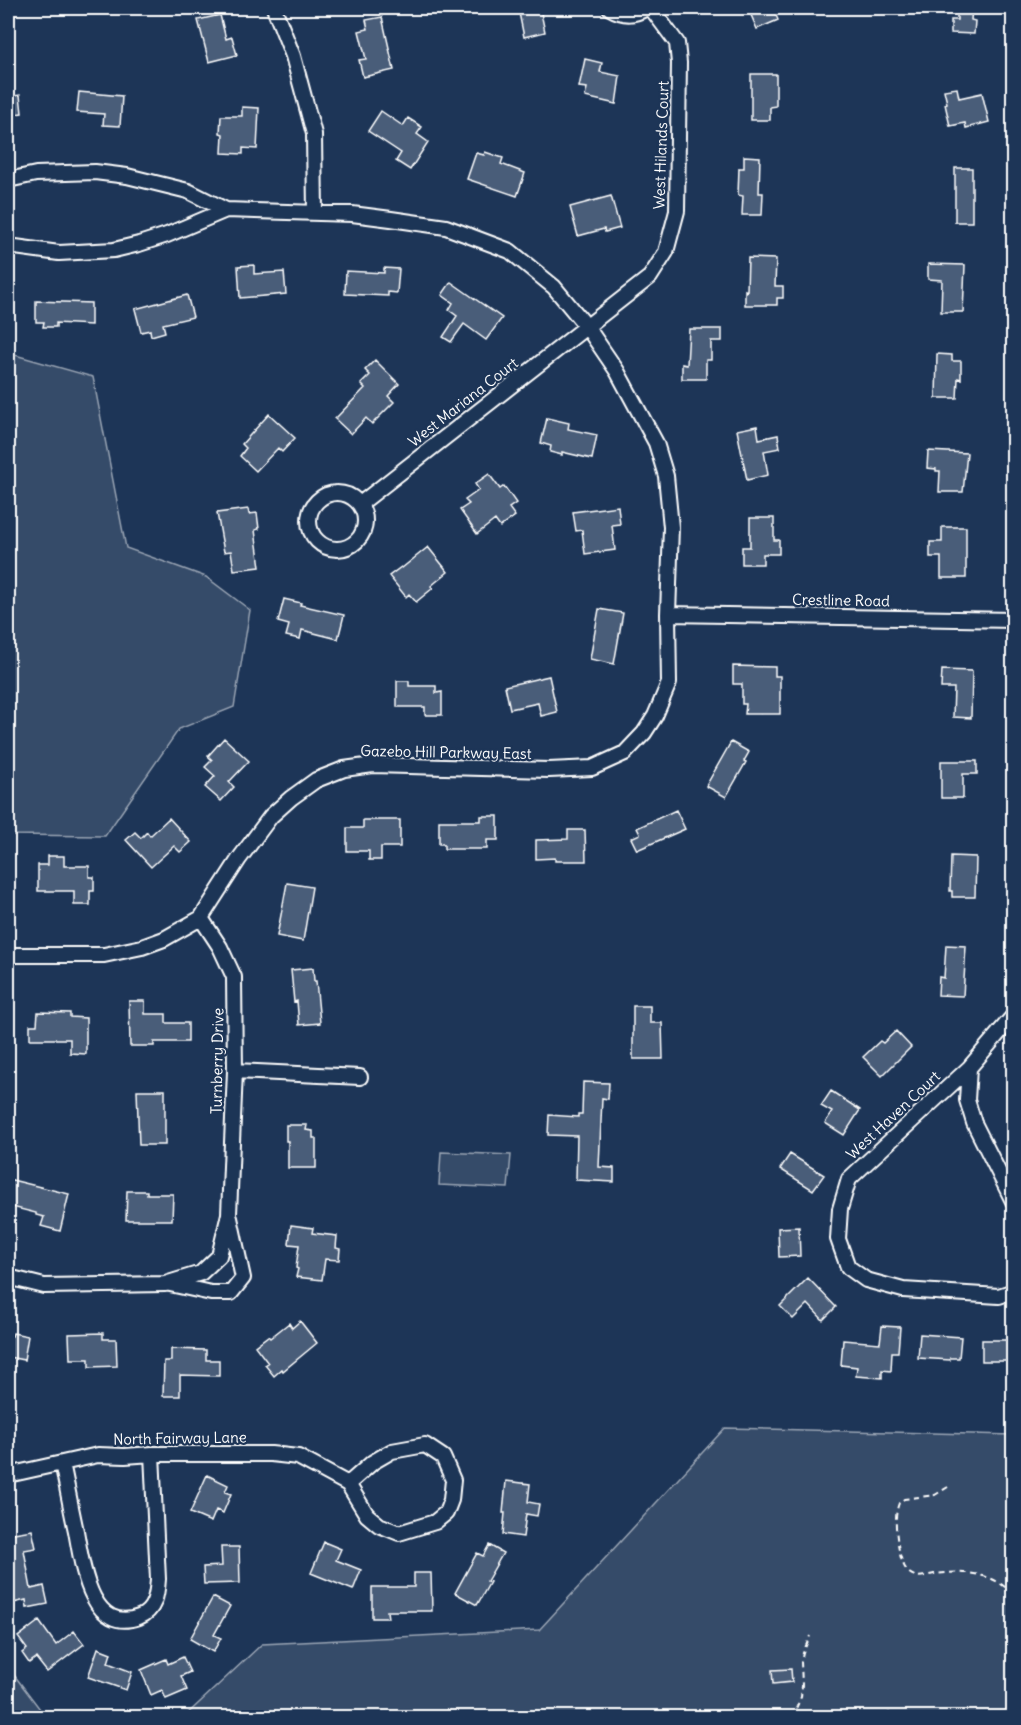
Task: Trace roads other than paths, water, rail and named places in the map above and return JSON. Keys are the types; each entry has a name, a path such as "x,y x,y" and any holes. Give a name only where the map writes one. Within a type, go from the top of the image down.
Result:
{"street":[{"path":"274,8 293,56 314,134 315,213"},
{"path":"610,8 625,14 634,14 646,8"},
{"name":"West Hilands Court","path":"587,327 650,276 666,252 677,211 680,63 677,43 651,8"},
{"path":"8,180 36,174 94,172 127,176 188,191 226,210"},
{"path":"8,246 59,253 114,250 167,235 226,210"},
{"name":"Gazebo Hill Parkway East","path":"8,955 104,955 153,943 201,918 239,859 271,816 316,780 344,769 373,765 549,770 592,768 625,753 644,733 655,716 669,683 668,614 671,526 666,476 656,443 617,371 587,327 554,287 510,251 446,227 352,214 226,210"},
{"name":"West Mariana Court","path":"360,504 587,327"},
{"path":"344,493 353,497 360,504 366,520 360,537 346,548 329,548 321,544 310,528 309,519 317,501 325,495 344,493"},
{"name":"Crestline Road","path":"668,614 1014,620"},
{"name":"Turnberry Drive","path":"165,1284 201,1273 219,1256 229,1214 235,1071 234,977 220,947 201,918"},
{"name":"West Haven Court","path":"1014,1015 969,1068 849,1179 840,1209 838,1239 848,1267 866,1281 903,1290 999,1296 1014,1291"},
{"path":"969,1068 967,1100 974,1123 1014,1203"},
{"path":"235,1071 360,1077"},
{"name":"Turnberry Drive","path":"8,1277 44,1286 165,1284 211,1293 231,1293 243,1278 229,1214"},
{"path":"425,1445 443,1457 453,1480 451,1500 446,1513 435,1522 399,1533 379,1526 367,1515 348,1484 374,1462 392,1451 425,1445"},
{"path":"62,1463 86,1581 94,1599 109,1615 128,1621 146,1615 156,1599 158,1579 152,1454"},
{"name":"North Fairway Lane","path":"8,1475 98,1455 271,1454 298,1457 348,1484"}]}
